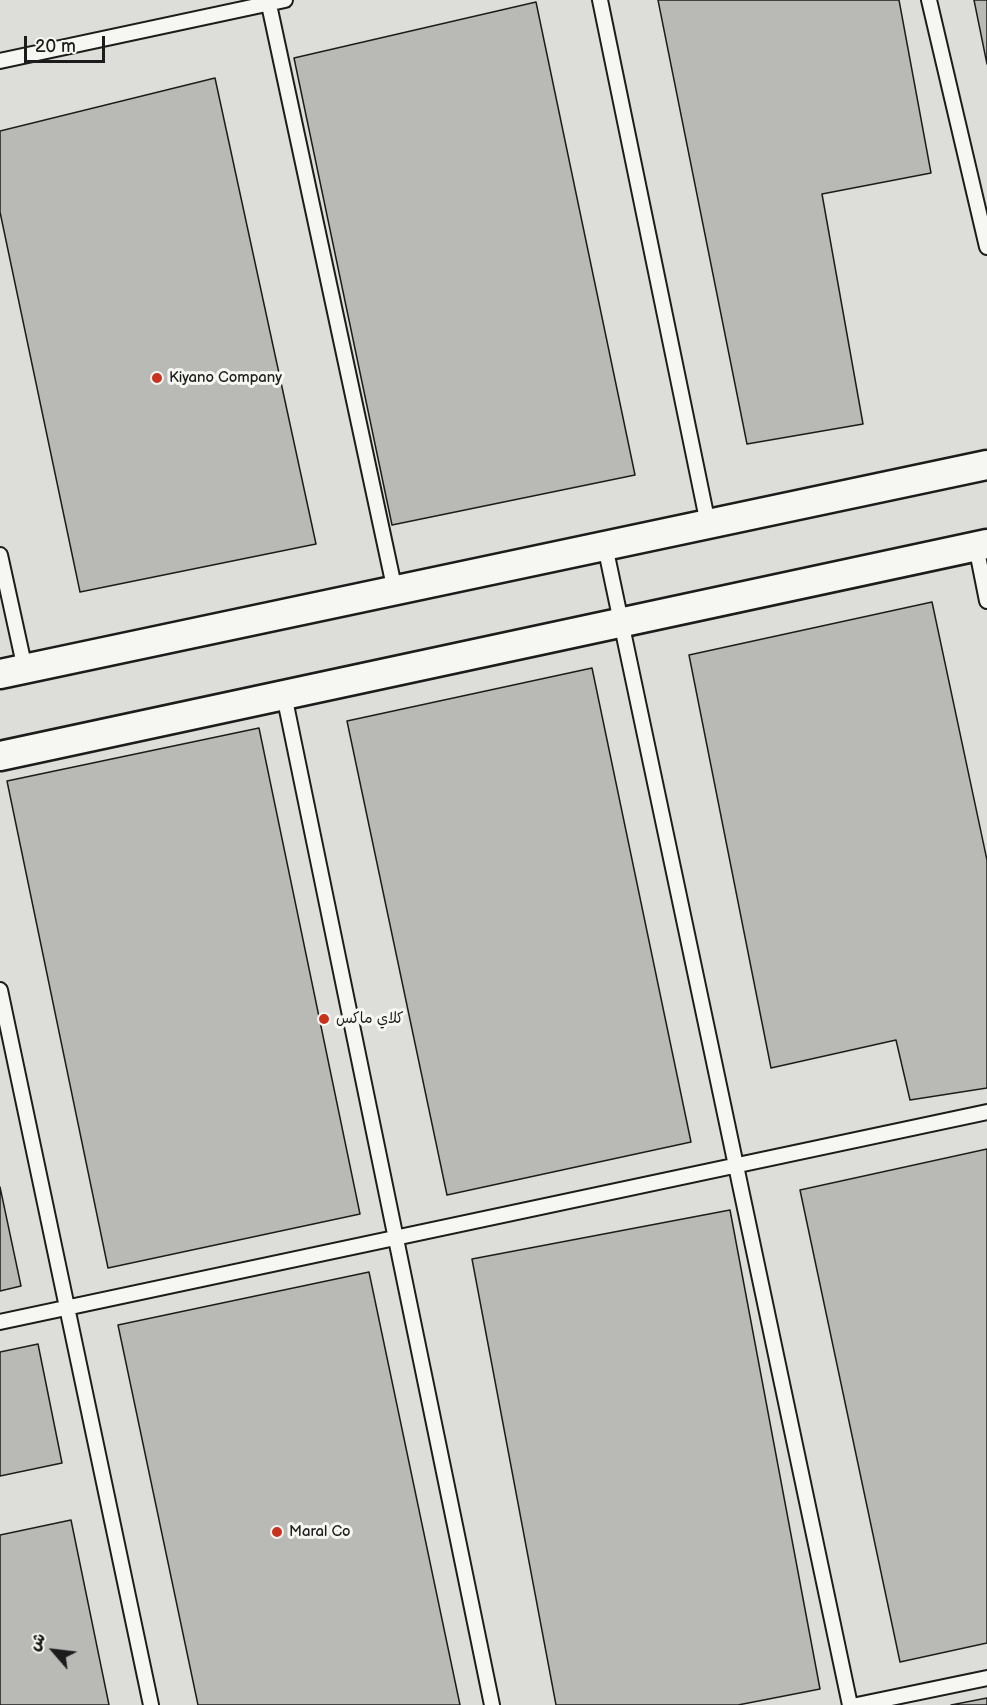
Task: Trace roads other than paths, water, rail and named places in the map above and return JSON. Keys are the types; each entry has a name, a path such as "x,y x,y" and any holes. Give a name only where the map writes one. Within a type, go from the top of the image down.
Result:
{"street":[{"path":"12,671 987,465"},
{"path":"0,756 982,545"}],"lane":[{"path":"0,61 285,0"},
{"path":"600,0 708,524"},
{"path":"929,0 987,247"},
{"path":"269,2 395,591"},
{"path":"982,545 987,601"},
{"path":"605,546 850,1705"},
{"path":"0,555 12,671"},
{"path":"284,695 492,1705"},
{"path":"0,990 151,1705"},
{"path":"0,1322 987,1112"},
{"path":"857,1705 987,1678"}],"place":[{"name":"Kiyano Company","path":"157,378"},
{"name":"كلاي ماكس","path":"324,1019"},
{"name":"Maral Co","path":"277,1532"}]}
